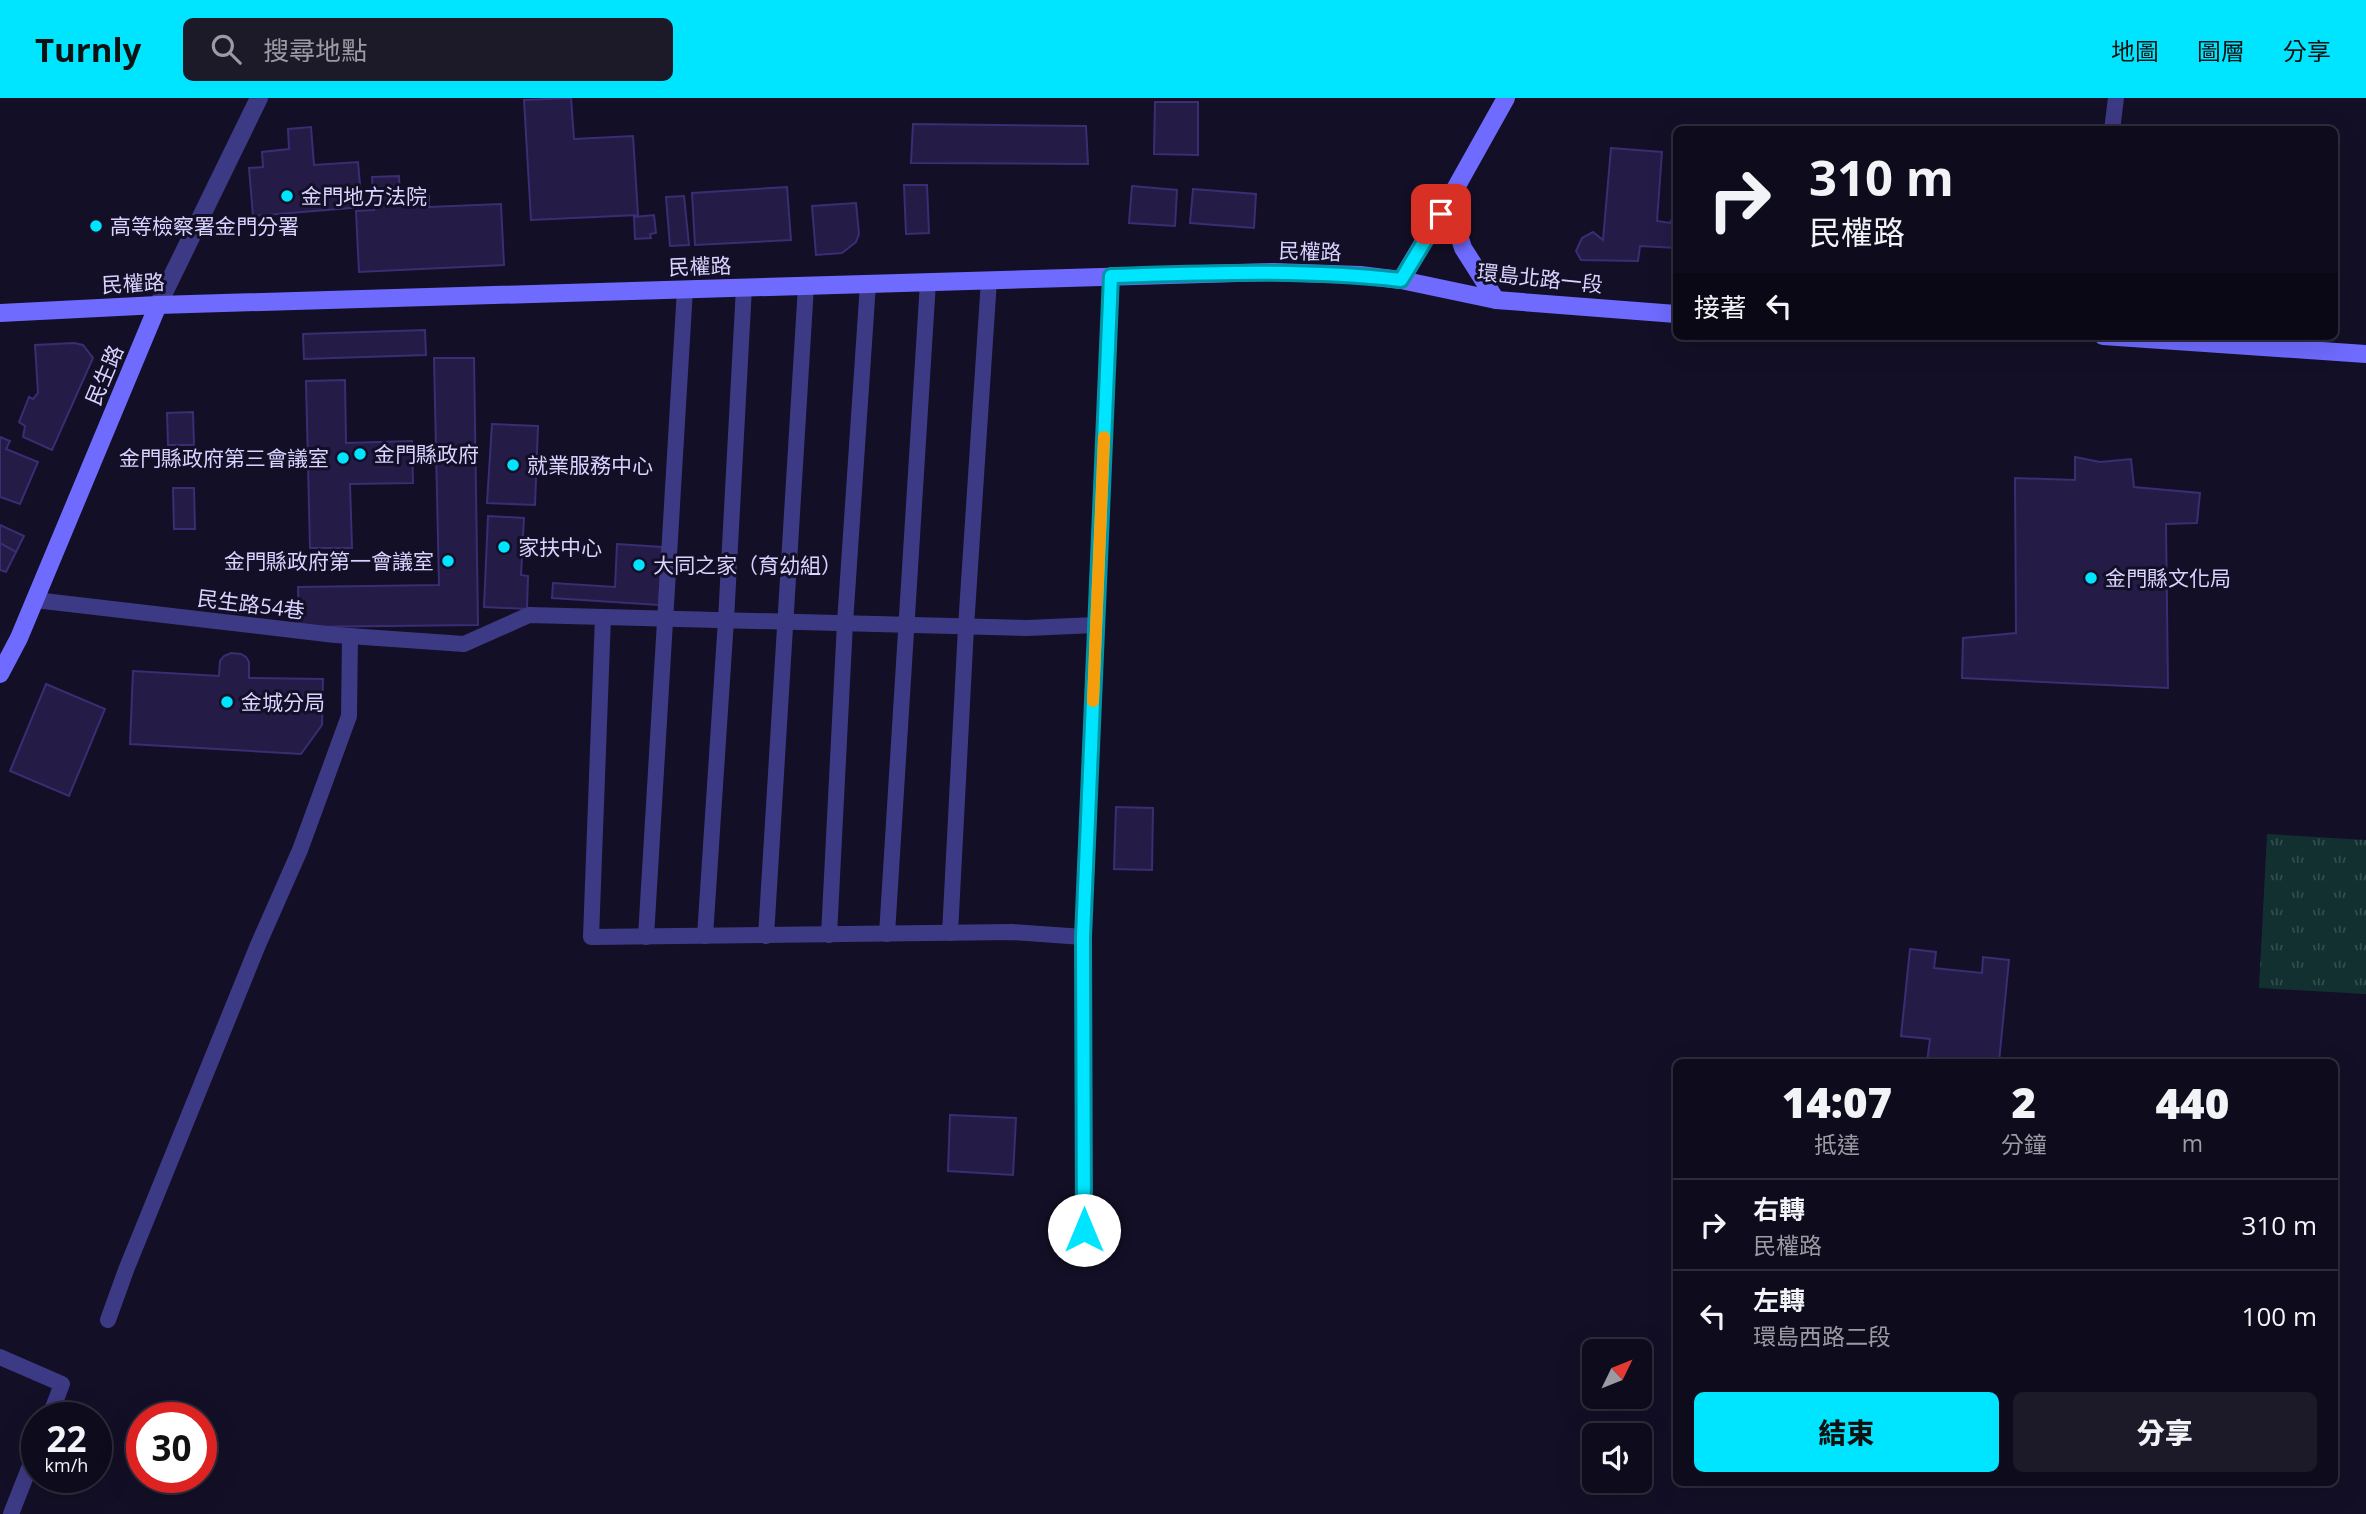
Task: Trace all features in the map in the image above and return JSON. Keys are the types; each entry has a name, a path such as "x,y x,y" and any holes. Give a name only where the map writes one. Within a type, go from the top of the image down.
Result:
{"main road":[{"path":"1401,280 1506,98"},
{"path":"1454,191 1455,223 1462,248 1496,300"},
{"name":"民權路","path":"0,313 158,305 1273,271 1360,275 1401,280"},
{"name":"環島北路一段","path":"1401,280 1496,300 1673,314"},
{"name":"民生路","path":"0,674 35,600 158,305"},
{"path":"2161,340 2366,354"}],"street":[{"name":"民生路","path":"158,305 259,98"},
{"path":"2112,126 2116,98"},
{"path":"1084,1257 1083,937 1111,276"},
{"path":"950,933 966,627 989,280"},
{"path":"887,934 928,282"},
{"path":"829,935 845,624 868,284"},
{"path":"766,936 806,286"},
{"path":"705,936 744,287"},
{"path":"646,937 685,289"},
{"name":"民生路54巷","path":"35,600 350,636 464,643 529,615 603,617"},
{"path":"1083,937 1012,932 591,937 603,617 1027,628 1096,625"},
{"path":"108,1320 248,970 300,850 349,716 350,636"},
{"path":"0,1357 62,1384 55,1402"},
{"path":"11,1514 21,1489"}],"green space":[{"path":"2267,834 2366,840 2366,994 2259,988"}],"building":[{"path":"571,98 574,139 633,136 638,215 531,220 524,100"},
{"path":"1155,102 1198,102 1198,155 1154,154"},
{"path":"913,124 1086,126 1088,164 911,163"},
{"path":"311,127 314,165 358,162 362,207 253,216 249,168 263,167 262,152 289,149 288,129"},
{"path":"1611,148 1662,152 1657,221 1670,223 1673,217 1673,248 1640,246 1638,261 1581,260 1576,251 1582,238 1593,232 1603,240"},
{"path":"399,176 400,197 429,196 429,207 501,204 504,265 359,272 356,211 374,210 372,177"},
{"path":"904,185 927,185 929,233 906,234"},
{"path":"1132,186 1177,190 1175,226 1129,223"},
{"path":"787,187 791,240 695,245 692,193"},
{"path":"1193,189 1256,194 1254,228 1190,223"},
{"path":"684,196 689,245 670,246 666,197"},
{"path":"856,203 859,234 856,242 842,253 816,255 812,206"},
{"path":"654,215 656,233 650,234 651,238 635,239 634,217"},
{"path":"425,330 426,355 304,359 303,334"},
{"path":"35,345 83,345 93,358 52,450 23,437 25,426 19,422 29,397 33,399 38,393"},
{"name":"金門縣政府","path":"434,358 474,358 478,625 299,627 298,587 439,585"},
{"name":"金門縣政府","path":"345,380 346,443 412,441 413,483 350,484 352,548 310,548 306,381"},
{"path":"193,412 194,445 168,445 167,413"},
{"name":"就業服務中心","path":"492,424 538,426 535,505 487,503"},
{"path":"0,437 10,441 6,449 38,462 20,504 0,497"},
{"name":"金門縣文化局","path":"2075,457 2100,462 2131,459 2134,487 2200,493 2197,523 2166,524 2168,688 1962,678 1963,638 2016,633 2015,478 2075,480"},
{"path":"173,488 194,488 195,529 174,529"},
{"name":"家扶中心","path":"488,516 524,518 521,575 528,576 527,609 484,607"},
{"path":"0,525 24,536 16,552 0,543"},
{"path":"0,543 16,552 6,572 0,570"},
{"name":"大同之家（育幼組）","path":"617,544 662,547 659,605 552,598 553,583 615,587"},
{"name":"金城分局","path":"231,653 246,657 249,662 249,678 323,679 322,725 301,754 130,744 133,671 219,676 220,661"},
{"path":"46,684 105,709 69,796 10,771"},
{"path":"1116,807 1153,808 1152,870 1114,869"},
{"path":"1910,949 1936,952 1934,968 1982,973 1983,957 2009,960 1999,1059 1927,1059 1930,1039 1901,1036"},
{"path":"950,1115 1016,1118 1013,1175 948,1171"}],"slow traffic":[{"path":"1093,701 1104,437"}],"place":[{"name":"金門地方法院","path":"287,196"},
{"name":"高等檢察署金門分署","path":"96,226"},
{"name":"金門縣政府","path":"360,454"},
{"name":"金門縣政府第三會議室","path":"343,458"},
{"name":"就業服務中心","path":"513,465"},
{"name":"家扶中心","path":"504,547"},
{"name":"金門縣政府第一會議室","path":"448,561"},
{"name":"大同之家（育幼組）","path":"639,565"},
{"name":"金門縣文化局","path":"2091,578"},
{"name":"金城分局","path":"227,702"}],"route":[{"path":"1084,1230 1083,937 1111,276 1273,271 1360,275 1401,280 1441,214"}]}
